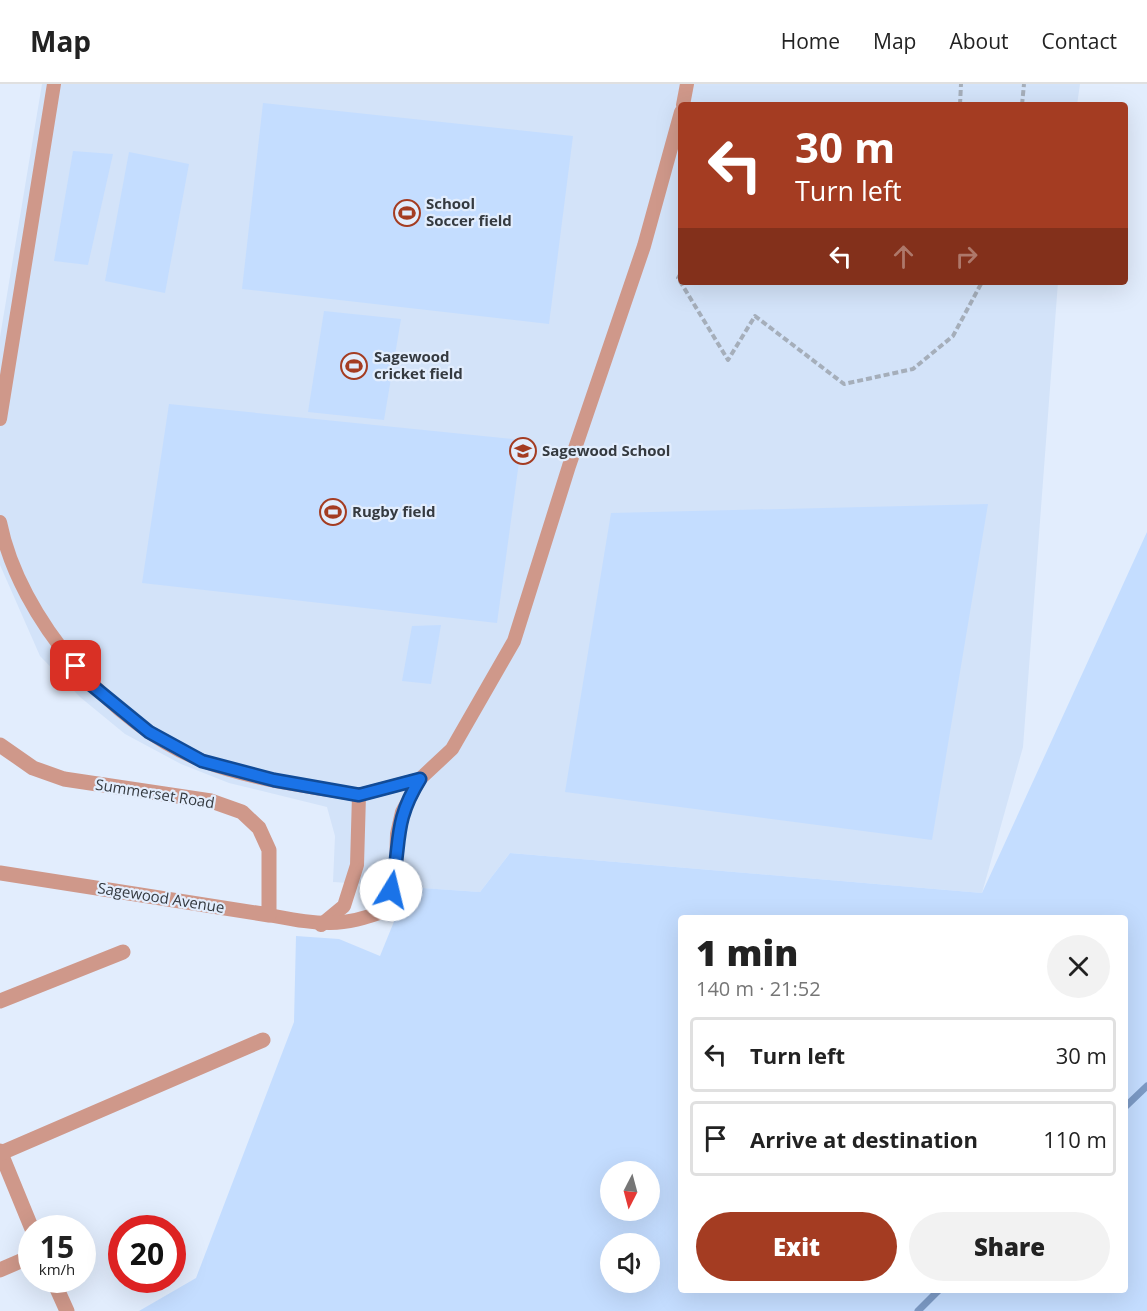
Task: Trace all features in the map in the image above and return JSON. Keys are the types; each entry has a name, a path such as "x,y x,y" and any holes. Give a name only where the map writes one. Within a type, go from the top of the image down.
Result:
{"street":[{"name":"Summerset Road","path":"0,745 33,768 64,779 211,801 242,812 259,828 269,850 269,915"},
{"name":"Sagewood Avenue","path":"0,873 269,915"},
{"path":"0,1001 123,952"},
{"path":"26,1215 0,1152 263,1040"},
{"path":"0,1270 18,1262"},
{"path":"59,1293 67,1311"}],"lane":[{"path":"0,419 54,84"},
{"path":"684,102 687,84"},
{"path":"0,522 4,543 48,632 89,683 149,732 202,761 274,780 359,795 420,779 452,749 514,641 569,466 644,246 678,123"},
{"name":"Sagewood Avenue","path":"269,915 321,925 362,920 387,910 396,869 397,834 402,812 420,779"},
{"path":"321,925 344,906 357,866 359,795"}],"path":[{"path":"960,102 961,84"},
{"path":"1022,102 1024,84"},
{"path":"682,285 728,360 755,315 844,384 913,369 953,336 980,285"}],"shaded area":[{"name":"Sagewood School","path":"42,84 1080,84 1077,102 678,102 678,285 1058,285 1023,747 982,893 510,853 480,892 333,882 335,836 327,807 229,783 181,764 125,734 80,697 40,656 0,565 0,337"},
{"name":"School Soccer field","path":"263,103 573,136 549,324 242,289"},
{"path":"73,151 113,154 88,265 54,261"},
{"path":"129,152 189,164 165,293 105,281"},
{"name":"Sagewood cricket field","path":"324,311 401,319 384,420 308,412"},
{"name":"Rugby field","path":"169,404 522,440 497,623 142,583"},
{"path":"988,504 932,840 565,792 611,513"},
{"path":"1147,532 1147,1311 139,1311 170,1293 186,1293 186,1284 196,1278 294,1022 296,936 339,939 380,956 408,887 480,892 510,853 982,893"},
{"path":"441,625 431,684 402,681 412,626"}],"waterway":[{"path":"1128,1104 1147,1086"},
{"path":"918,1311 936,1293"}],"place":[{"name":"School Soccer field","path":"407,213"},
{"name":"Sagewood cricket field","path":"354,366"},
{"name":"Sagewood School","path":"523,451"},
{"name":"Rugby field","path":"333,512"}],"route":[{"path":"76,666 89,683 149,732 202,761 274,780 359,795 420,779 402,812 397,834 396,869 391,890"}]}
